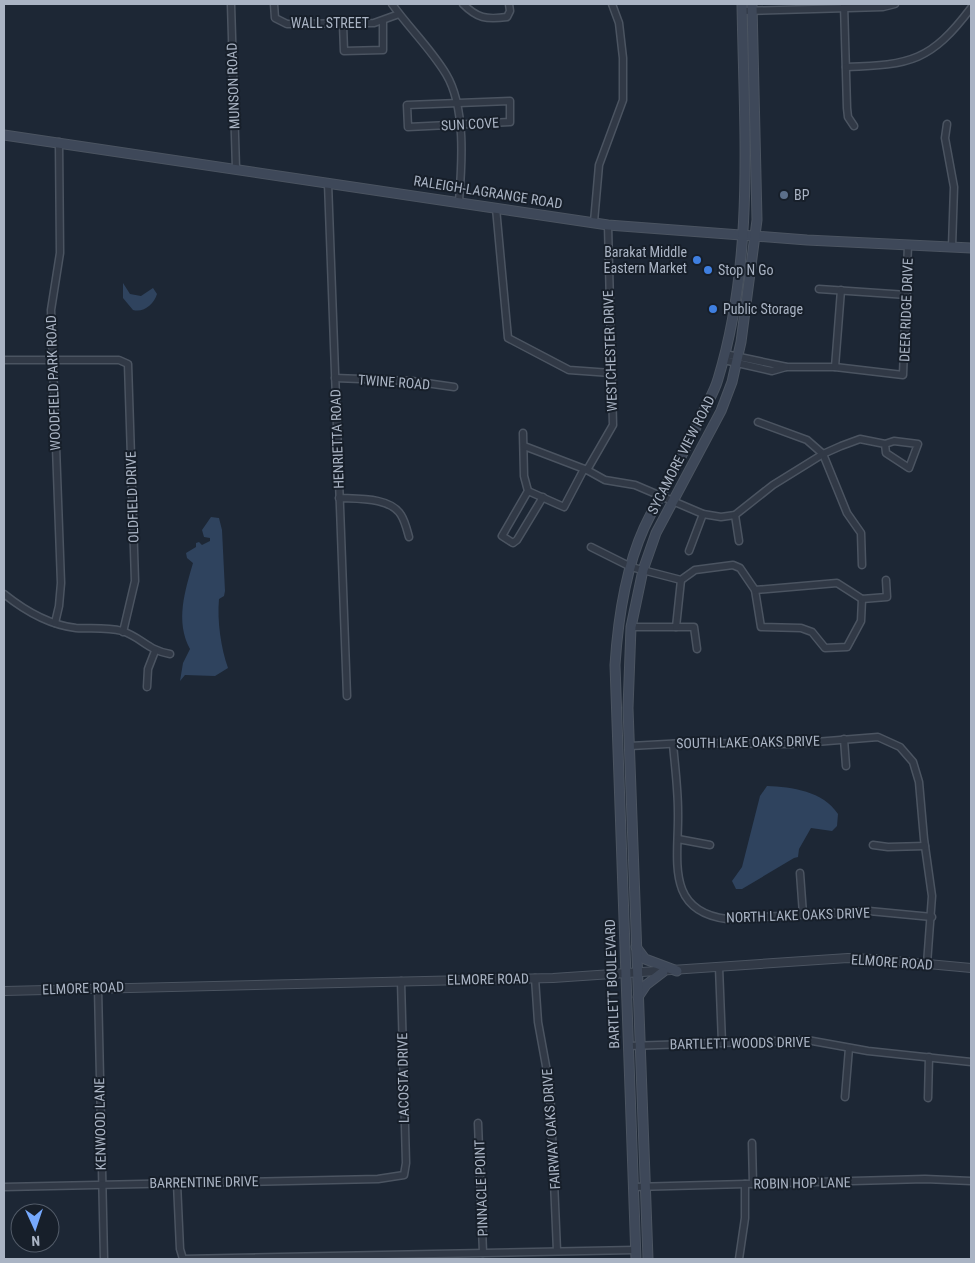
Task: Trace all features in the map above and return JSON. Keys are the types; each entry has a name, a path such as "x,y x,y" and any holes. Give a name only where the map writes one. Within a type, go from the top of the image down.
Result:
{"main road":[{"name":"SYCAMORE VIEW ROAD","path":"628,708 628,664 631,627 637,569 644,530 667,499 721,411 732,382 743,327 757,220 752,7"},
{"name":"SYCAMORE VIEW ROAD","path":"617,707 615,665 618,632 637,569 656,534 667,499 718,382 731,326 746,221 742,8"},
{"name":"RALEIGH-LAGRANGE ROAD","path":"4,134 608,225 755,236 971,248"},
{"path":"738,285 748,286"},
{"path":"731,326 743,327"},
{"path":"615,665 628,664"},
{"name":"BARTLETT BOULEVARD","path":"617,707 624,973 635,1255"},
{"name":"BARTLETT BOULEVARD","path":"628,708 648,1259"},
{"path":"621,841 633,841"},
{"path":"636,947 645,959 677,971"},
{"path":"638,997 643,988 662,972"}],"street":[{"name":"MUNSON ROAD","path":"231,4 236,169"},
{"name":"WALL STREET","path":"274,4 275,18 287,24 343,24 383,21 399,14"},
{"path":"392,4 445,72 458,102 463,156 458,202"},
{"path":"463,4 475,16 497,19 507,17 510,10 509,4"},
{"path":"594,222 599,165 623,100 623,58 619,22 612,4"},
{"path":"742,8 883,7 895,4"},
{"path":"844,6 848,117 854,126"},
{"path":"846,67 890,65 918,58 948,37 971,8"},
{"path":"343,24 344,51 383,50 383,21"},
{"name":"SUN COVE","path":"510,101 510,122 408,127 407,105 458,102 510,101"},
{"path":"947,124 945,138 954,187 952,247"},
{"name":"WOODFIELD PARK ROAD","path":"55,623 61,583 52,306 60,244 59,142"},
{"name":"HENRIETTA ROAD","path":"328,183 347,696"},
{"path":"496,208 508,338 569,370 611,373"},
{"name":"WESTCHESTER DRIVE","path":"542,497 564,507 613,425 608,225"},
{"name":"DEER RIDGE DRIVE","path":"835,367 903,375 908,245"},
{"path":"819,289 907,295"},
{"path":"724,357 772,371 787,367 835,367 841,290"},
{"path":"4,360 53,360"},
{"name":"OLDFIELD DRIVE","path":"53,360 126,362 129,371 135,582 123,632"},
{"name":"TWINE ROAD","path":"335,378 412,380 454,387"},
{"path":"758,422 807,440 823,454 847,513 861,533 862,565"},
{"path":"523,433 524,476 528,491 502,536 513,543 518,540 542,497 528,491"},
{"path":"524,446 586,470 605,480 635,485 703,514 721,517 735,515 773,485 823,454 860,439 885,444 894,442 918,444 909,468 886,453 885,444"},
{"path":"339,498 364,499 394,508 403,518 409,537"},
{"path":"689,551 703,514"},
{"path":"735,515 739,541"},
{"path":"591,547 637,569 681,580 696,570 733,566 740,568 755,590 761,627 801,628 812,632 825,648 847,647 861,621 862,599"},
{"path":"676,627 681,580"},
{"path":"755,590 837,582 862,599 887,597 886,580"},
{"path":"4,594 28,611 55,623 77,628 123,632 155,651 170,654"},
{"path":"631,627 694,627 697,649"},
{"path":"147,687 148,669 155,651"},
{"name":"SOUTH LAKE OAKS DRIVE","path":"630,746 776,744 878,737 894,743 907,754 916,771 925,846"},
{"path":"844,739 846,766"},
{"path":"673,744 678,839 710,845"},
{"name":"NORTH LAKE OAKS DRIVE","path":"678,839 676,873 678,881 686,897 695,906 713,916 727,918 869,911 932,918"},
{"path":"873,845 888,847 925,846 932,891 932,918 927,964"},
{"path":"800,873 803,914"},
{"name":"ELMORE ROAD","path":"4,991 535,978 662,972 848,958 971,968"},
{"path":"719,967 722,1043"},
{"name":"FAIRWAY OAKS DRIVE","path":"535,978 538,1022 550,1088 557,1252"},
{"name":"LACOSTA DRIVE","path":"401,981 406,1163 404,1175"},
{"name":"KENWOOD LANE","path":"98,988 104,1259"},
{"name":"BARTLETT WOODS DRIVE","path":"628,1046 807,1040 849,1048 971,1062"},
{"path":"845,1097 849,1048"},
{"path":"928,1098 929,1057"},
{"name":"PINNACLE POINT","path":"478,1123 483,1253"},
{"path":"752,1143 753,1184"},
{"name":"BARRENTINE DRIVE","path":"4,1187 378,1179 404,1175"},
{"name":"ROBIN HOP LANE","path":"633,1187 925,1179 971,1181"},
{"path":"177,1183 180,1249 183,1259 557,1252 635,1255"},
{"path":"739,1259 744,1223 745,1184"}],"water":[{"path":"123,283 130,294 141,296 153,288 157,294 154,301 145,309 133,310 123,298"},
{"path":"211,517 219,518 222,530 225,591 224,596 219,599 219,625 228,668 215,676 185,675 180,681 183,663 190,649 185,638 182,617 193,563 187,558 186,553 196,547 196,543 199,542 202,545 210,541 210,538 204,537 202,530"},
{"path":"767,786 796,789 816,795 832,806 838,814 837,826 832,831 811,828 799,849 798,857 742,889 736,889 732,881 742,867 760,796"}],"place":[{"name":"BP","path":"784,195"},
{"name":"Barakat Middle Eastern Market","path":"697,260"},
{"name":"Stop N Go","path":"708,270"},
{"name":"Public Storage","path":"713,309"}]}
